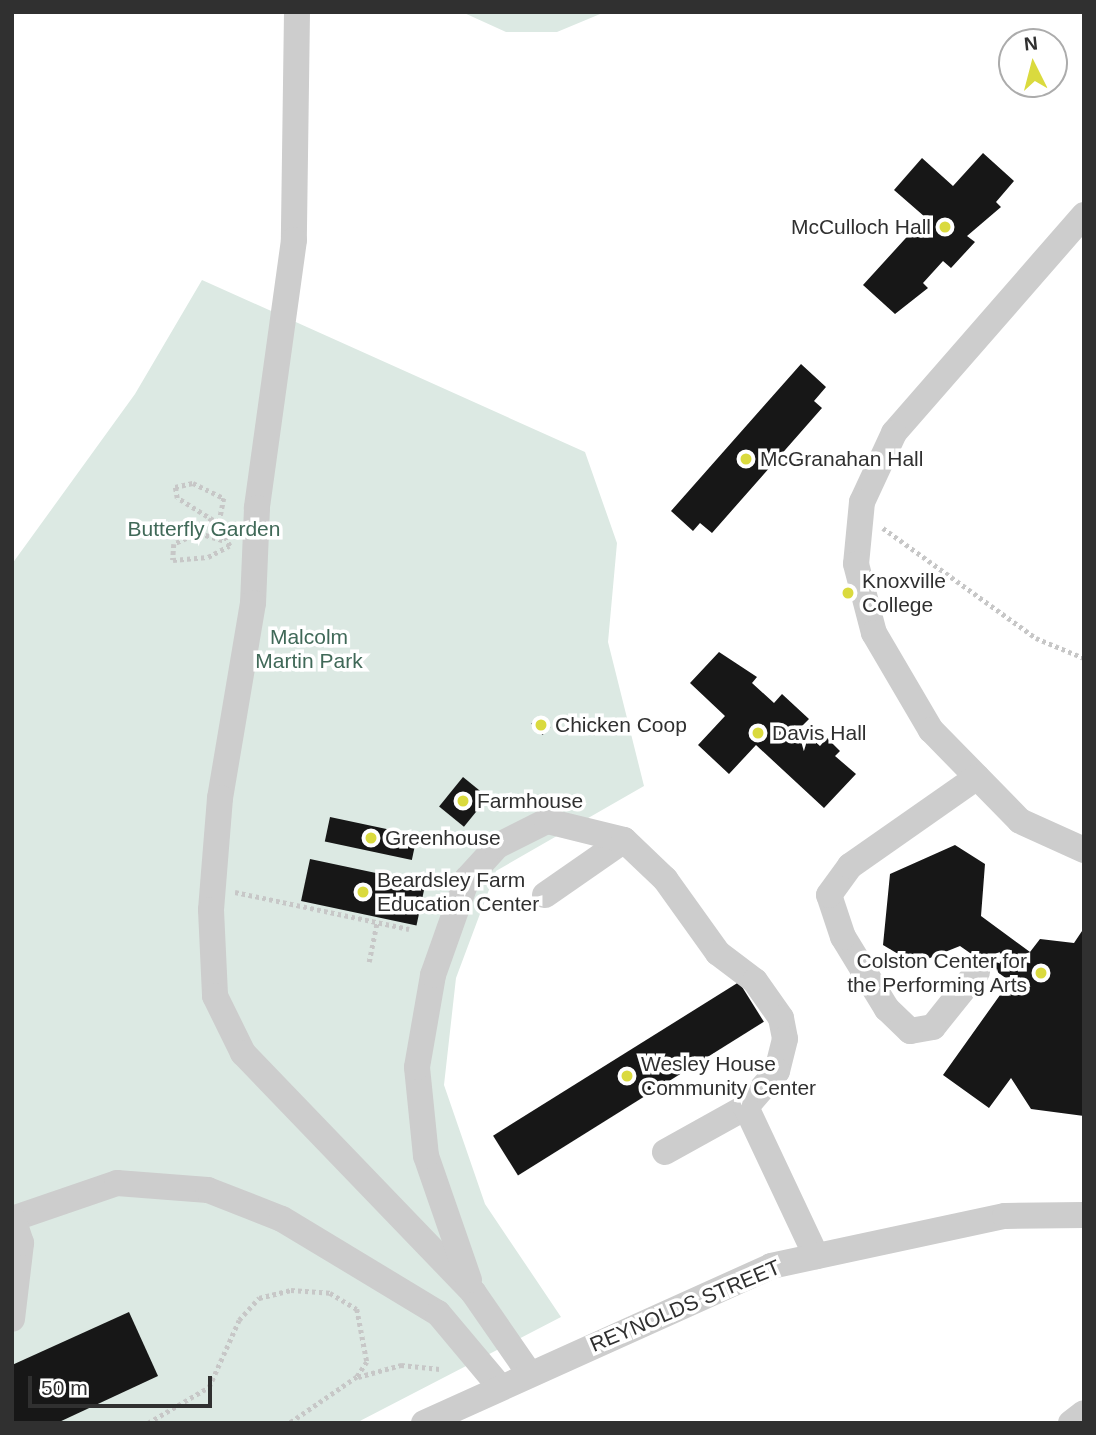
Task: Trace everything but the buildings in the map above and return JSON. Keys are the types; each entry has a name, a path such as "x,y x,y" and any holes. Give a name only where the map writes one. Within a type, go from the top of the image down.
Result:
{"street":[{"path":"297,12 294,240 260,484 257,560 220,798 211,910 215,996 243,1053 473,1292 529,1373"},
{"path":"1084,215 894,433 862,509 856,564 874,633 931,730 1020,821 1084,850"},
{"path":"976,972 933,1027 911,1031 887,1009 844,937 830,895 850,866 977,776"},
{"path":"473,1292 435,1186 418,1114 425,1022 455,903 483,861 523,829 558,822 624,839 781,1017 785,1039 777,1070 746,1107 665,1152"},
{"path":"545,895 624,839"},
{"path":"746,1107 816,1256"},
{"path":"12,1319 21,1243 12,1219 117,1184 208,1190 282,1219 438,1313 500,1387"},
{"name":"REYNOLDS STREET","path":"425,1423 529,1373 771,1266 1006,1216 1084,1214"},
{"path":"1071,1423 1084,1413"}],"path":[{"path":"219,524 224,498 192,483 174,487 177,498 219,524 227,543"},
{"path":"862,509 1036,638 1084,658"},
{"path":"212,519 199,533 174,544 173,561 208,557 227,543"},
{"path":"199,533 227,543 257,560"},
{"path":"244,893 409,929"},
{"path":"369,962 377,922"},
{"path":"148,1423 209,1387 239,1320 259,1298 291,1290 330,1293 357,1309 368,1362 357,1377"},
{"path":"290,1423 357,1377 401,1365 440,1369"}],"green space":[{"path":"462,12 605,12 557,32 506,32"},
{"name":"Malcolm Martin Park","path":"202,280 585,452 617,543 608,642 644,786 496,871 456,978 444,1085 485,1204 561,1317 356,1423 12,1423 12,564 135,394"}],"place":[{"name":"McCulloch Hall","path":"945,227"},
{"name":"McGranahan Hall","path":"746,459"},
{"name":"Knoxville College","path":"848,593"},
{"name":"Chicken Coop","path":"541,725"},
{"name":"Davis Hall","path":"758,733"},
{"name":"Farmhouse","path":"463,801"},
{"name":"Greenhouse","path":"371,838"},
{"name":"Beardsley Farm Education Center","path":"363,892"},
{"name":"Colston Center for the Performing Arts","path":"1041,973"},
{"name":"Wesley House Community Center","path":"627,1076"}],"park label":[{"name":"Butterfly Garden","path":"204,529"}]}
